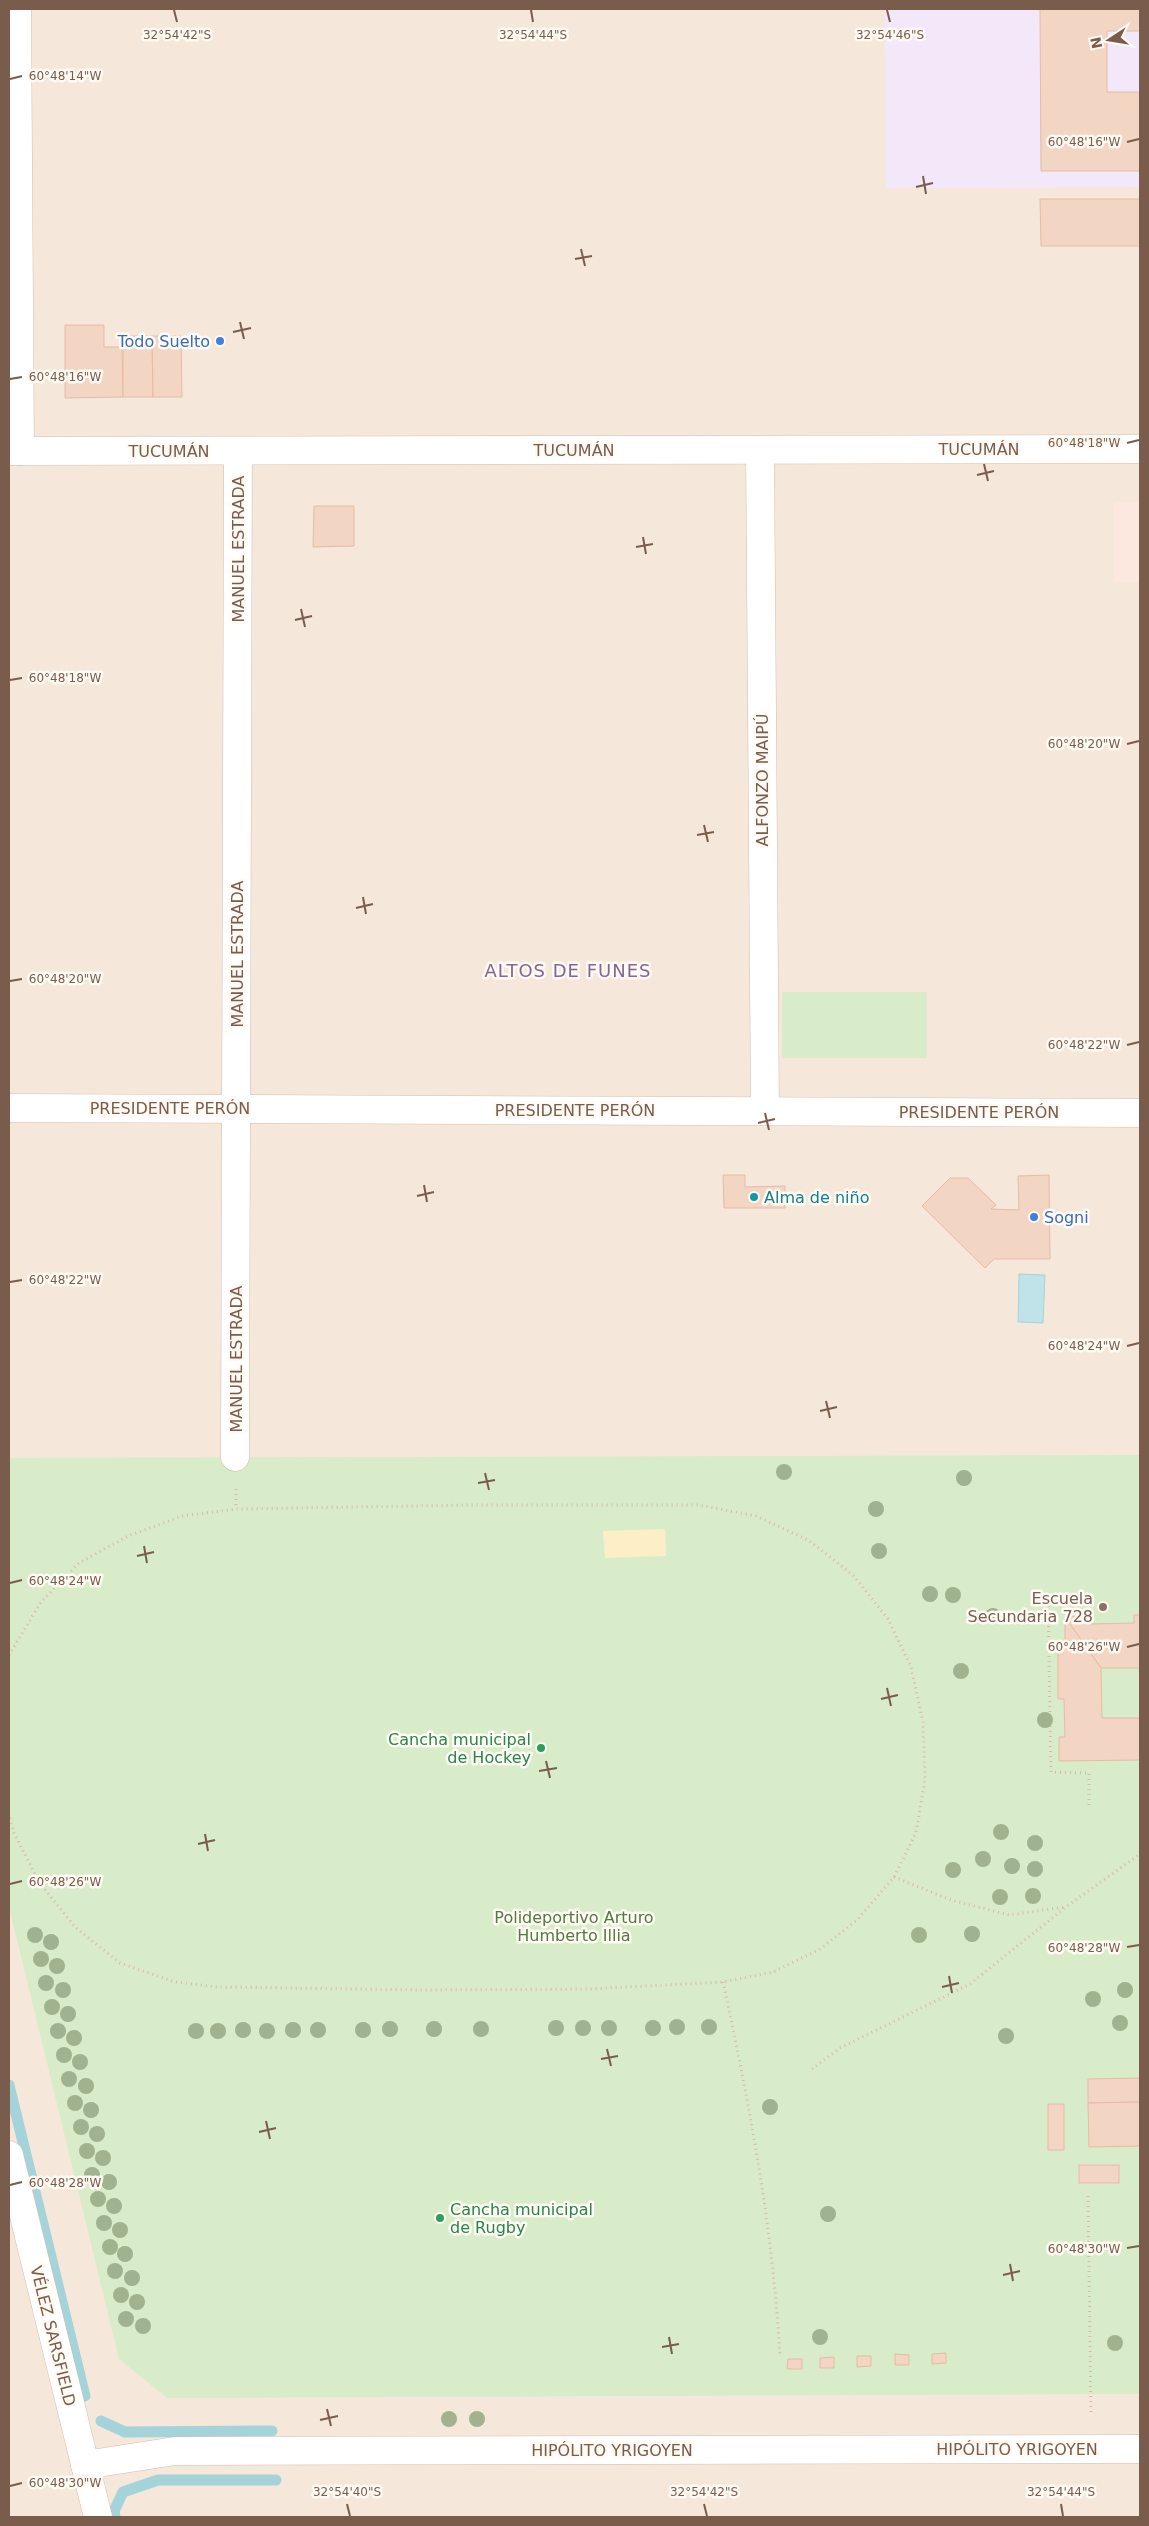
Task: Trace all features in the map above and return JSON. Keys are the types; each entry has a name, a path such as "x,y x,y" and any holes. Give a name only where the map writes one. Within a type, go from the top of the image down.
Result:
{"street":[{"path":"14,451 17,9"},
{"name":"TUCUMÁN","path":"14,451 1140,449"},
{"name":"ALFONZO MAIPÚ","path":"760,450 764,1111"},
{"name":"MANUEL ESTRADA","path":"235,1457 238,451"},
{"name":"PRESIDENTE PERÓN","path":"9,1108 1140,1113"},
{"name":"VÉLEZ SARSFIELD","path":"9,2155 98,2517"},
{"name":"HIPÓLITO YRIGOYEN","path":"85,2465 176,2451 1140,2449"}],"path":[{"path":"9,1656 41,1602 79,1562 128,1536 182,1516 236,1508 699,1505 756,1516 808,1540 853,1575 888,1619 911,1667 923,1722 925,1779 916,1833 894,1877 857,1920 820,1949 773,1972 723,1982 589,1989 424,1990 218,1987 175,1982 120,1963 75,1927 39,1882 14,1833 9,1814"},
{"path":"1065,1598 1048,1598 1051,1772 1089,1773 1089,1809"},
{"path":"812,2069 840,2048 970,1984 1066,1907 1140,1854"},
{"path":"894,1877 952,1900 1009,1915 1066,1907"},
{"path":"723,1982 739,2053 762,2185 778,2312 780,2356"},
{"path":"1088,2196 1091,2394"}],"shaded area":[{"path":"9,9 1140,9 1140,2517 9,2517"},
{"path":"885,9 1140,9 1140,187 886,188"},
{"path":"1114,502 1140,502 1140,582 1114,582"}],"green space":[{"path":"782,992 927,992 927,1058 782,1058"},
{"name":"Polideportivo Arturo Humberto Illia","path":"1140,1455 1140,2394 167,2398 119,2359 9,1907 9,1458"}],"sand":[{"path":"665,1529 666,1556 605,1558 603,1531"}],"water":[{"path":"1019,1274 1045,1275 1043,1323 1018,1322"}],"building":[{"path":"1040,9 1140,9 1140,31 1107,31 1107,92 1140,92 1140,171 1041,171"},
{"path":"1040,199 1140,199 1140,246 1041,246"},
{"path":"65,325 104,325 104,347 122,347 123,397 65,398"},
{"path":"123,336 152,336 153,397 123,397"},
{"path":"152,336 181,336 182,397 153,397"},
{"path":"314,506 354,506 354,546 313,547"},
{"name":"Alma de niño","path":"723,1175 745,1175 745,1187 785,1186 785,1208 724,1208"},
{"path":"1049,1175 1050,1259 994,1259 985,1268 922,1206 950,1178 968,1178 996,1205 991,1209 1019,1210 1018,1176"},
{"path":"1134,1615 1140,1615 1140,1668 1101,1668 1065,1617 1090,1616 1091,1624 1134,1623"},
{"path":"1065,1617 1101,1668 1102,1718 1140,1718 1140,1760 1059,1761 1059,1737 1065,1737 1064,1699 1058,1699 1058,1642 1065,1642"},
{"path":"1140,2078 1140,2102 1088,2103 1088,2079"},
{"path":"1140,2102 1140,2146 1089,2147 1088,2103"},
{"path":"1048,2104 1064,2104 1064,2150 1048,2150"},
{"path":"1079,2165 1119,2165 1119,2183 1079,2183"},
{"path":"946,2353 946,2363 932,2364 932,2354"},
{"path":"895,2354 909,2355 909,2365 895,2365"},
{"path":"857,2356 871,2356 871,2366 857,2367"},
{"path":"834,2357 834,2368 820,2368 820,2358"},
{"path":"788,2359 802,2359 802,2369 787,2369"}],"waterway":[{"path":"9,2085 85,2396"},
{"path":"101,2421 125,2432 272,2431"},
{"path":"115,2517 114,2511 123,2492 158,2480 276,2480"}],"place":[{"name":"Todo Suelto","path":"220,341"},
{"name":"Alma de niño","path":"754,1197"},
{"name":"Sogni","path":"1034,1217"},
{"name":"Escuela Secundaria 728","path":"1103,1607"},
{"name":"Cancha municipal de Hockey","path":"541,1748"},
{"name":"Cancha municipal de Rugby","path":"440,2218"}],"district":[{"name":"ALTOS DE FUNES","path":"568,970"}]}
